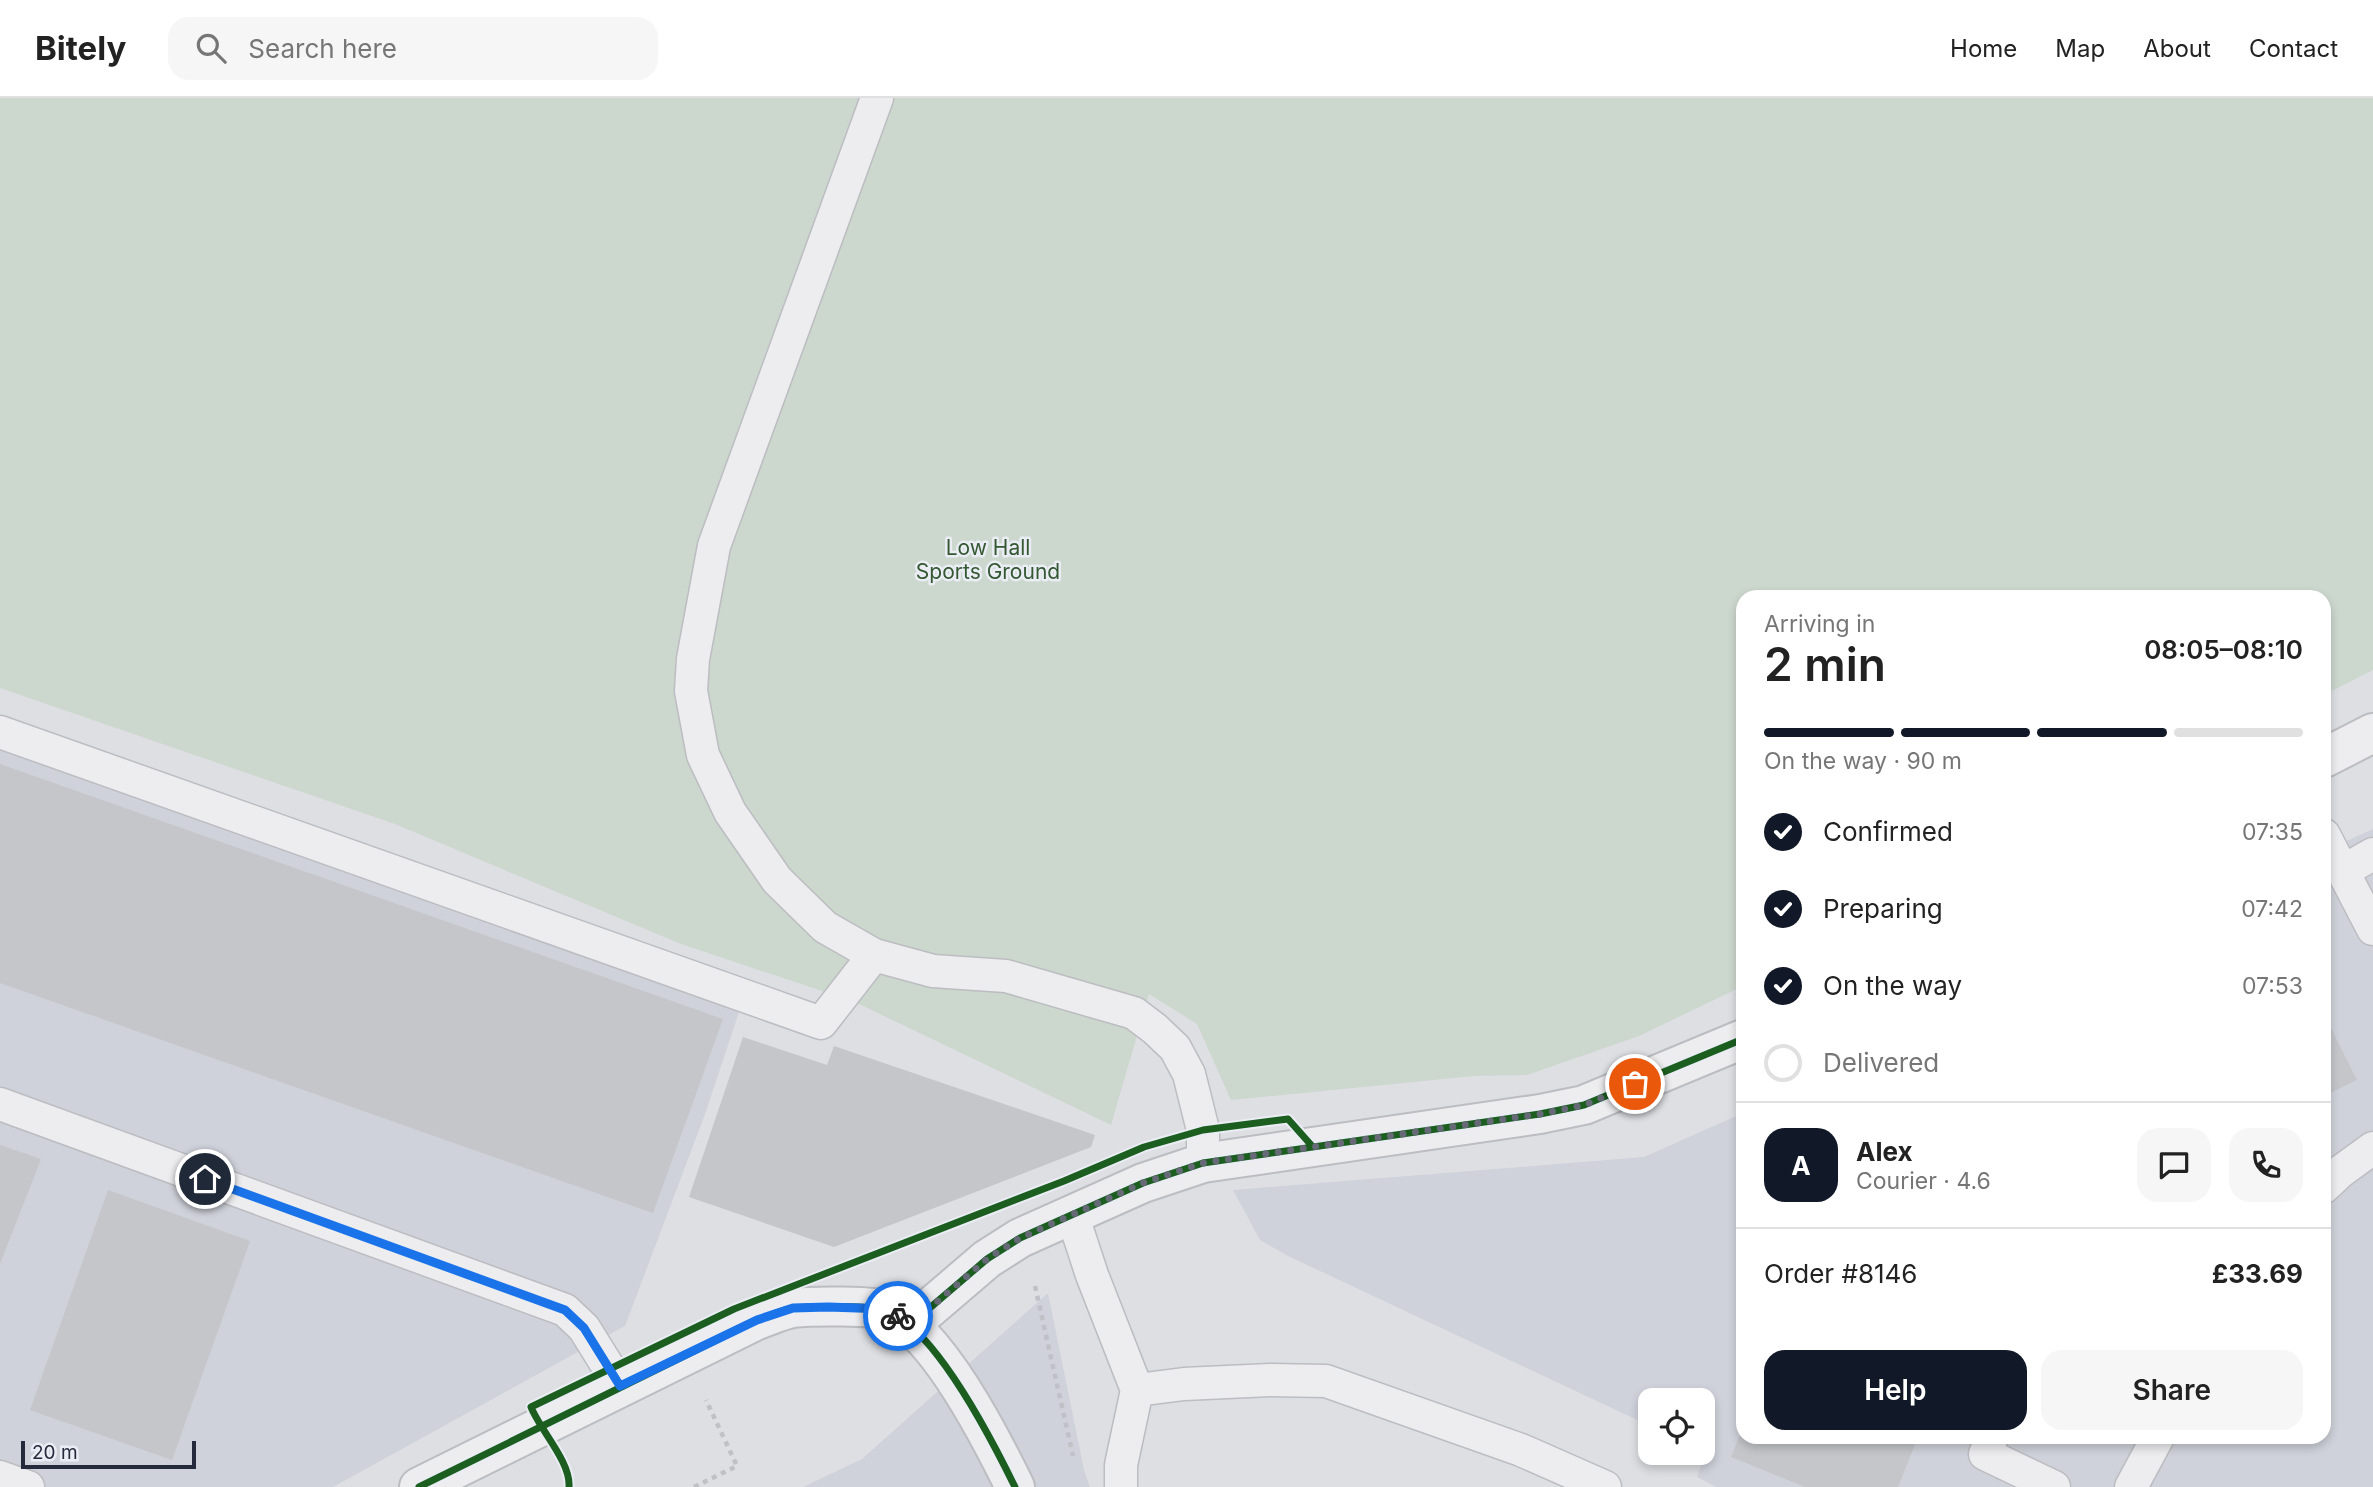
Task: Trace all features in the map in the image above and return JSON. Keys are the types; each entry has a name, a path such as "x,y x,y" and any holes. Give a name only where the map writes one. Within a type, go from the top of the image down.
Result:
{"street":[{"path":"2331,754 2373,733"},
{"path":"911,1324 987,1259 1020,1238 1143,1183 1203,1163 1540,1114 1584,1105 1736,1043"},
{"path":"419,1487 757,1320 793,1308 828,1307 886,1309 911,1324 945,1364 998,1452 1015,1487"}],"lane":[{"path":"877,98 714,546 693,659 691,691 703,755 730,812 769,869 825,927 874,956 933,971 1006,976 1134,1013 1175,1048 1189,1074 1203,1130 1203,1163"},
{"path":"0,732 821,1023 874,956"},
{"path":"2331,848 2373,929"},
{"path":"2343,871 2373,854"},
{"path":"0,1104 565,1310 584,1328 620,1386"},
{"path":"2331,1180 2373,1148"},
{"path":"1072,1214 1137,1390 1121,1465 1121,1487"},
{"path":"1137,1390 1184,1384 1270,1380 1326,1381 1521,1450 1605,1487"},
{"path":"1989,1444 1985,1454 2054,1487"},
{"path":"2132,1487 2154,1444"},
{"path":"0,1477 28,1487"}],"path":[{"path":"1074,1460 1032,1272 1085,1255"},
{"path":"685,1355 737,1466 694,1487"}],"shaded area":[{"path":"0,731 745,994 704,1117 625,1326 333,1487 0,1487"},
{"path":"2373,829 2373,1487 1716,1487 1697,1477 1701,1465 1715,1465 1715,1388 1638,1388 1638,1420 1288,1256 1260,1240 1233,1190 1644,1157 1736,1116 1736,1444 2331,1444 2331,848"},
{"path":"1048,1293 1084,1470 1090,1487 803,1487 862,1459"}],"green space":[{"name":"Low Hall Sports Ground","path":"0,98 2373,98 2373,670 2331,691 2331,590 1736,590 1736,989 1639,1036 1527,1075 1473,1076 1231,1100 1197,1024 1149,994 1111,1125 855,1002 681,944 395,824 0,688"}],"building":[{"path":"0,764 723,1019 653,1213 0,983"},
{"path":"2331,1028 2357,1080 2331,1093"},
{"path":"743,1037 827,1065 834,1046 1095,1135 1091,1147 834,1247 689,1197"},
{"path":"0,1145 41,1159 0,1264"},
{"path":"108,1190 250,1241 172,1460 30,1410"},
{"path":"1736,1444 1915,1444 1898,1487 1805,1487 1731,1457"}],"cycle path":[{"path":"911,1324 987,1259 1020,1238 1143,1183 1203,1163 1540,1114 1584,1105 1736,1042"},
{"path":"569,1487 565,1467 531,1407 734,1309 1064,1181 1144,1147 1203,1130 1288,1119 1312,1146"},
{"path":"419,1487 757,1320 793,1308 827,1306 889,1311 926,1341 978,1416 1015,1487"}],"way so far":[{"path":"898,1316 911,1324 987,1259 1020,1238 1143,1183 1203,1163 1540,1114 1584,1105 1635,1084"}],"route":[{"path":"205,1179 565,1310 584,1328 620,1386 757,1320 793,1308 886,1309 898,1316"}]}
